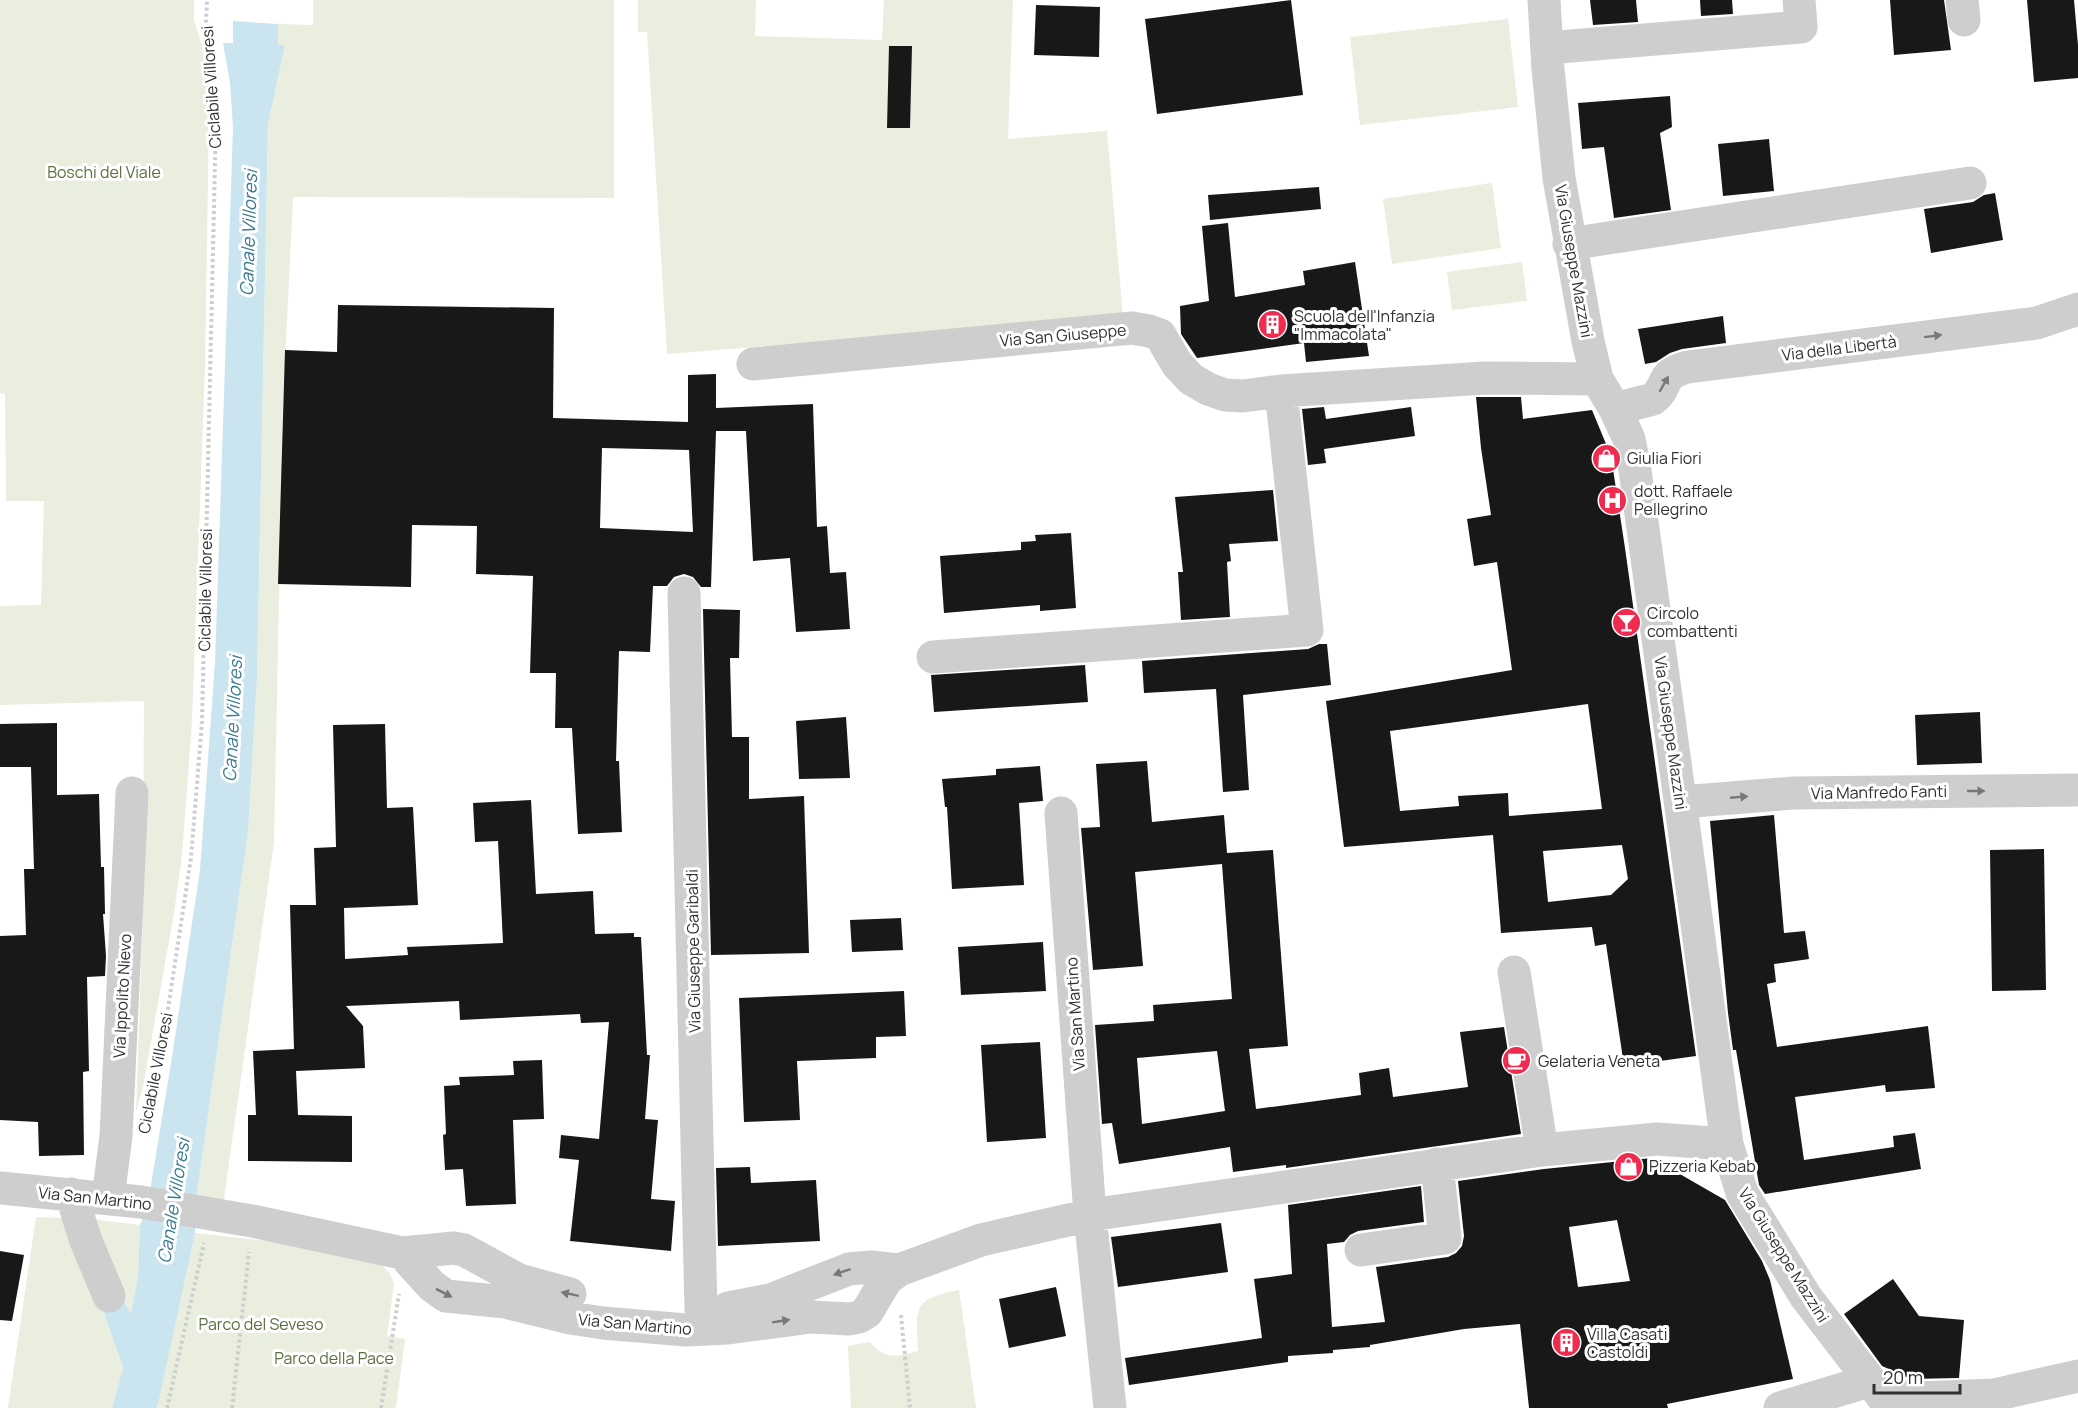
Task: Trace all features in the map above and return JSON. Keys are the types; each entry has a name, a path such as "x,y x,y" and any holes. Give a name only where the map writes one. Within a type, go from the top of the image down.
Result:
{"street":[{"name":"Via Giuseppe Mazzini","path":"1545,0 1559,178 1569,244 1597,379 1629,439 1635,470 1727,1144 1742,1193 1806,1297 1881,1395"},
{"path":"1547,48 1801,27 1799,0"},
{"path":"1569,244 1971,183"},
{"name":"Via della Libertà","path":"1615,409 1658,396 1674,370 2037,324 2078,309"},
{"name":"Via San Giuseppe","path":"753,364 1132,328 1149,330 1160,336 1177,364 1191,379 1208,389 1225,395 1243,396 1281,391 1485,378 1597,379"},
{"path":"933,657 1307,630 1281,391"},
{"name":"Via Giuseppe Garibaldi","path":"684,593 701,1310"},
{"name":"Via Manfredo Fanti","path":"1681,802 1794,793 2078,790"},
{"name":"Via Ippolito Nievo","path":"108,1198 116,1136 132,793"},
{"name":"Via San Martino","path":"1061,813 1090,1215 1110,1408"},
{"path":"1514,972 1542,1150"},
{"name":"Via San Martino","path":"402,1253 432,1286 446,1296 505,1302 570,1318 603,1323 687,1330 728,1328 811,1317 850,1319 867,1312 886,1281 899,1270 981,1240 1090,1215 1542,1150 1657,1139 1727,1144"},
{"path":"1362,1250 1445,1238 1437,1164"},
{"name":"Via San Martino","path":"0,1188 141,1202 202,1225 252,1221 402,1253 454,1248 464,1250 519,1280 564,1293 640,1305 701,1310 737,1307 770,1300 849,1269 871,1267 899,1270"},
{"path":"71,1194 86,1240 109,1296"},
{"path":"1780,1408 1881,1395 1918,1398 1994,1395 2078,1376"}],"path":[{"name":"Ciclabile Villoresi","path":"149,1111 161,1055 191,858 202,722 216,120 206,20 207,0"},
{"path":"232,1408 252,1221"},
{"path":"167,1408 202,1225"},
{"path":"381,1408 399,1293"},
{"path":"901,1309 910,1408"}],"green space":[{"name":"Boschi del Viale","path":"0,0 194,0 194,20 204,52 209,113 205,367 192,721 182,855 174,913 143,1087 136,1112 143,912 144,701 0,705 0,606 41,605 44,501 6,501 5,394 0,393"},
{"path":"313,0 614,0 614,198 293,197 283,404 274,842 223,1206 196,1200 248,832 257,678 268,125 285,46 278,45 278,24 313,25"},
{"path":"638,0 756,0 755,36 882,40 884,0 1013,0 1008,139 1107,131 1123,317 667,354 647,32 638,32"},
{"path":"1508,19 1518,107 1360,125 1350,37"},
{"path":"1492,183 1501,248 1392,264 1383,199"},
{"path":"1522,262 1527,301 1452,310 1447,272"},
{"path":"36,1217 64,1218 100,1301 123,1368 112,1408 8,1408"},
{"path":"90,1219 140,1225 138,1276 131,1315 118,1291"},
{"name":"Parco del Seveso","path":"195,1233 304,1245 380,1263 390,1274 394,1284 387,1336 405,1339 396,1408 156,1408"},
{"path":"959,1290 976,1408 851,1408 848,1346 870,1342 881,1352 892,1356 918,1351 917,1325 920,1308 932,1297"}],"water":[{"name":"Canale Villoresi","path":"233,21 278,24 278,45 285,45 268,125 257,678 248,832 196,1200 195,1233 158,1404 156,1408 112,1408 123,1368 100,1301 118,1291 131,1314 138,1276 140,1225 148,1203 200,870 215,662 233,128 230,83 223,43 233,43"}],"building":[{"path":"1291,0 1303,95 1157,114 1145,19"},
{"path":"1590,0 1636,0 1638,22 1593,25"},
{"path":"1700,0 1732,0 1733,14 1701,16"},
{"path":"1890,0 1944,0 1951,50 1894,55"},
{"path":"2027,0 2074,0 2078,78 2034,82"},
{"path":"1036,5 1100,7 1099,57 1034,55"},
{"path":"889,46 912,46 910,128 887,128"},
{"path":"1670,96 1672,127 1660,133 1671,210 1614,218 1604,147 1582,149 1578,103"},
{"path":"1769,139 1774,191 1723,196 1718,144"},
{"path":"1319,187 1321,209 1210,220 1208,195"},
{"path":"1995,193 2003,240 1931,253 1924,209 1973,202 1984,195"},
{"name":"Scuola dell'Infanzia \"Immacolata\"","path":"1228,223 1235,297 1305,285 1303,271 1355,262 1369,356 1306,362 1304,343 1197,358 1181,334 1180,306 1209,301 1202,226"},
{"path":"338,305 554,308 553,418 688,422 688,375 716,374 716,408 813,404 817,527 827,526 830,573 846,572 850,629 796,632 790,558 753,561 746,431 716,431 711,587 701,587 693,577 684,574 674,577 667,586 653,586 650,652 619,651 616,761 619,761 622,832 578,834 572,728 555,728 556,673 530,673 533,576 476,574 477,526 412,525 411,587 278,584 285,350 337,352","holes":["602,448 689,450 693,532 600,528"]},
{"path":"1723,316 1726,343 1682,349 1656,362 1645,364 1638,329"},
{"path":"1476,397 1521,397 1523,419 1592,410 1611,456 1696,1056 1624,1066 1606,944 1595,946 1592,927 1501,933 1493,835 1344,847 1326,701 1512,670 1497,562 1474,566 1467,519 1491,515","holes":["1588,704 1602,809 1509,816 1508,793 1458,796 1459,806 1400,811 1390,731","1622,845 1628,879 1611,895 1548,902 1543,851"]},
{"path":"1324,407 1326,419 1411,407 1415,436 1324,449 1326,463 1308,465 1302,409"},
{"path":"1273,490 1278,541 1229,544 1231,561 1227,562 1230,617 1181,620 1178,572 1183,572 1175,497"},
{"path":"1071,533 1076,608 1040,611 1040,605 944,613 940,556 1021,550 1021,542 1036,541 1035,535"},
{"path":"703,609 740,610 739,658 730,658 732,737 749,737 749,799 804,796 809,953 711,955"},
{"path":"1319,644 1327,644 1331,685 1243,695 1249,790 1223,792 1216,689 1144,693 1142,661 1308,649"},
{"path":"1085,665 1088,702 934,712 931,675"},
{"path":"1980,712 1982,763 1917,765 1915,715"},
{"path":"846,717 850,778 799,779 796,721"},
{"path":"57,723 57,795 99,794 101,867 104,867 105,914 103,914 106,956 105,976 87,977 89,1071 83,1072 84,1155 39,1156 38,1122 0,1120 0,936 26,935 24,869 34,869 31,767 0,767 0,724"},
{"path":"385,724 387,808 413,807 418,905 344,908 345,959 408,955 407,947 503,943 498,841 475,842 473,803 531,800 536,894 593,891 595,934 634,933 634,937 641,937 647,1055 650,1055 645,1119 658,1120 651,1199 675,1201 671,1251 570,1241 579,1160 559,1158 561,1135 599,1139 609,1022 581,1023 580,1014 460,1020 459,1001 346,1006 363,1026 365,1068 296,1071 298,1115 352,1116 352,1162 248,1161 248,1115 256,1115 253,1051 294,1049 290,905 316,905 314,848 336,847 333,725"},
{"path":"1147,761 1152,822 1224,815 1227,853 1273,850 1288,1046 1249,1049 1256,1109 1361,1095 1359,1073 1389,1068 1393,1097 1468,1087 1460,1032 1504,1027 1521,1134 1286,1168 1286,1165 1233,1172 1230,1147 1119,1164 1112,1123 1102,1124 1095,1025 1154,1021 1153,1005 1232,999 1222,864 1135,872 1143,966 1093,970 1081,828 1100,827 1096,764","holes":["1217,1051 1225,1111 1142,1124 1137,1058"]},
{"path":"1040,766 1043,801 1019,803 1024,885 952,889 947,807 945,807 942,779 996,775 996,769"},
{"path":"1774,815 1784,933 1805,931 1809,959 1774,964 1776,982 1767,984 1777,1047 1928,1026 1935,1088 1886,1092 1885,1085 1795,1097 1804,1160 1894,1147 1893,1136 1915,1133 1921,1169 1765,1194 1759,1185 1728,1013 1710,821"},
{"path":"2044,849 2046,990 1992,991 1990,850"},
{"path":"901,918 903,950 852,952 850,920"},
{"path":"1043,942 1046,991 961,995 958,947"},
{"path":"904,991 906,1036 876,1037 876,1058 797,1061 800,1120 744,1122 739,998"},
{"path":"1040,1042 1046,1138 987,1142 981,1045"},
{"path":"542,1060 544,1119 513,1120 516,1204 466,1206 463,1169 445,1170 444,1086 460,1085 459,1077 514,1075 513,1061"},
{"path":"1652,1158 1725,1200 1762,1261 1770,1280 1793,1379 1667,1404 1668,1408 1529,1408 1520,1324 1464,1329 1370,1345 1370,1347 1333,1350 1333,1353 1288,1356 1288,1362 1129,1385 1125,1358 1262,1338 1254,1279 1292,1274 1288,1205 1421,1186 1424,1222 1358,1231 1344,1242 1327,1244 1332,1327 1385,1322 1376,1267 1448,1257 1462,1246 1464,1236 1458,1181","holes":["1617,1220 1630,1281 1578,1287 1569,1227"]},
{"path":"750,1167 751,1183 816,1180 820,1241 718,1246 716,1168"},
{"path":"1221,1223 1228,1272 1118,1287 1111,1237"},
{"path":"0,1251 24,1255 12,1321 0,1320"},
{"path":"1893,1279 1919,1316 1964,1320 1959,1378 1911,1379 1882,1366 1844,1314"},
{"path":"1056,1287 1066,1336 1009,1348 999,1299"}],"place":[{"name":"Scuola dell'Infanzia \"Immacolata\"","path":"1273,325"},
{"name":"Giulia Fiori","path":"1606,458"},
{"name":"dott. Raffaele Pellegrino","path":"1613,500"},
{"name":"Circolo combattenti","path":"1626,622"},
{"name":"Gelateria Veneta","path":"1517,1061"},
{"name":"Pizzeria Kebab","path":"1628,1166"},
{"name":"Villa Casati Castoldi","path":"1566,1343"}],"park label":[{"name":"Parco della Pace","path":"334,1358"}]}
